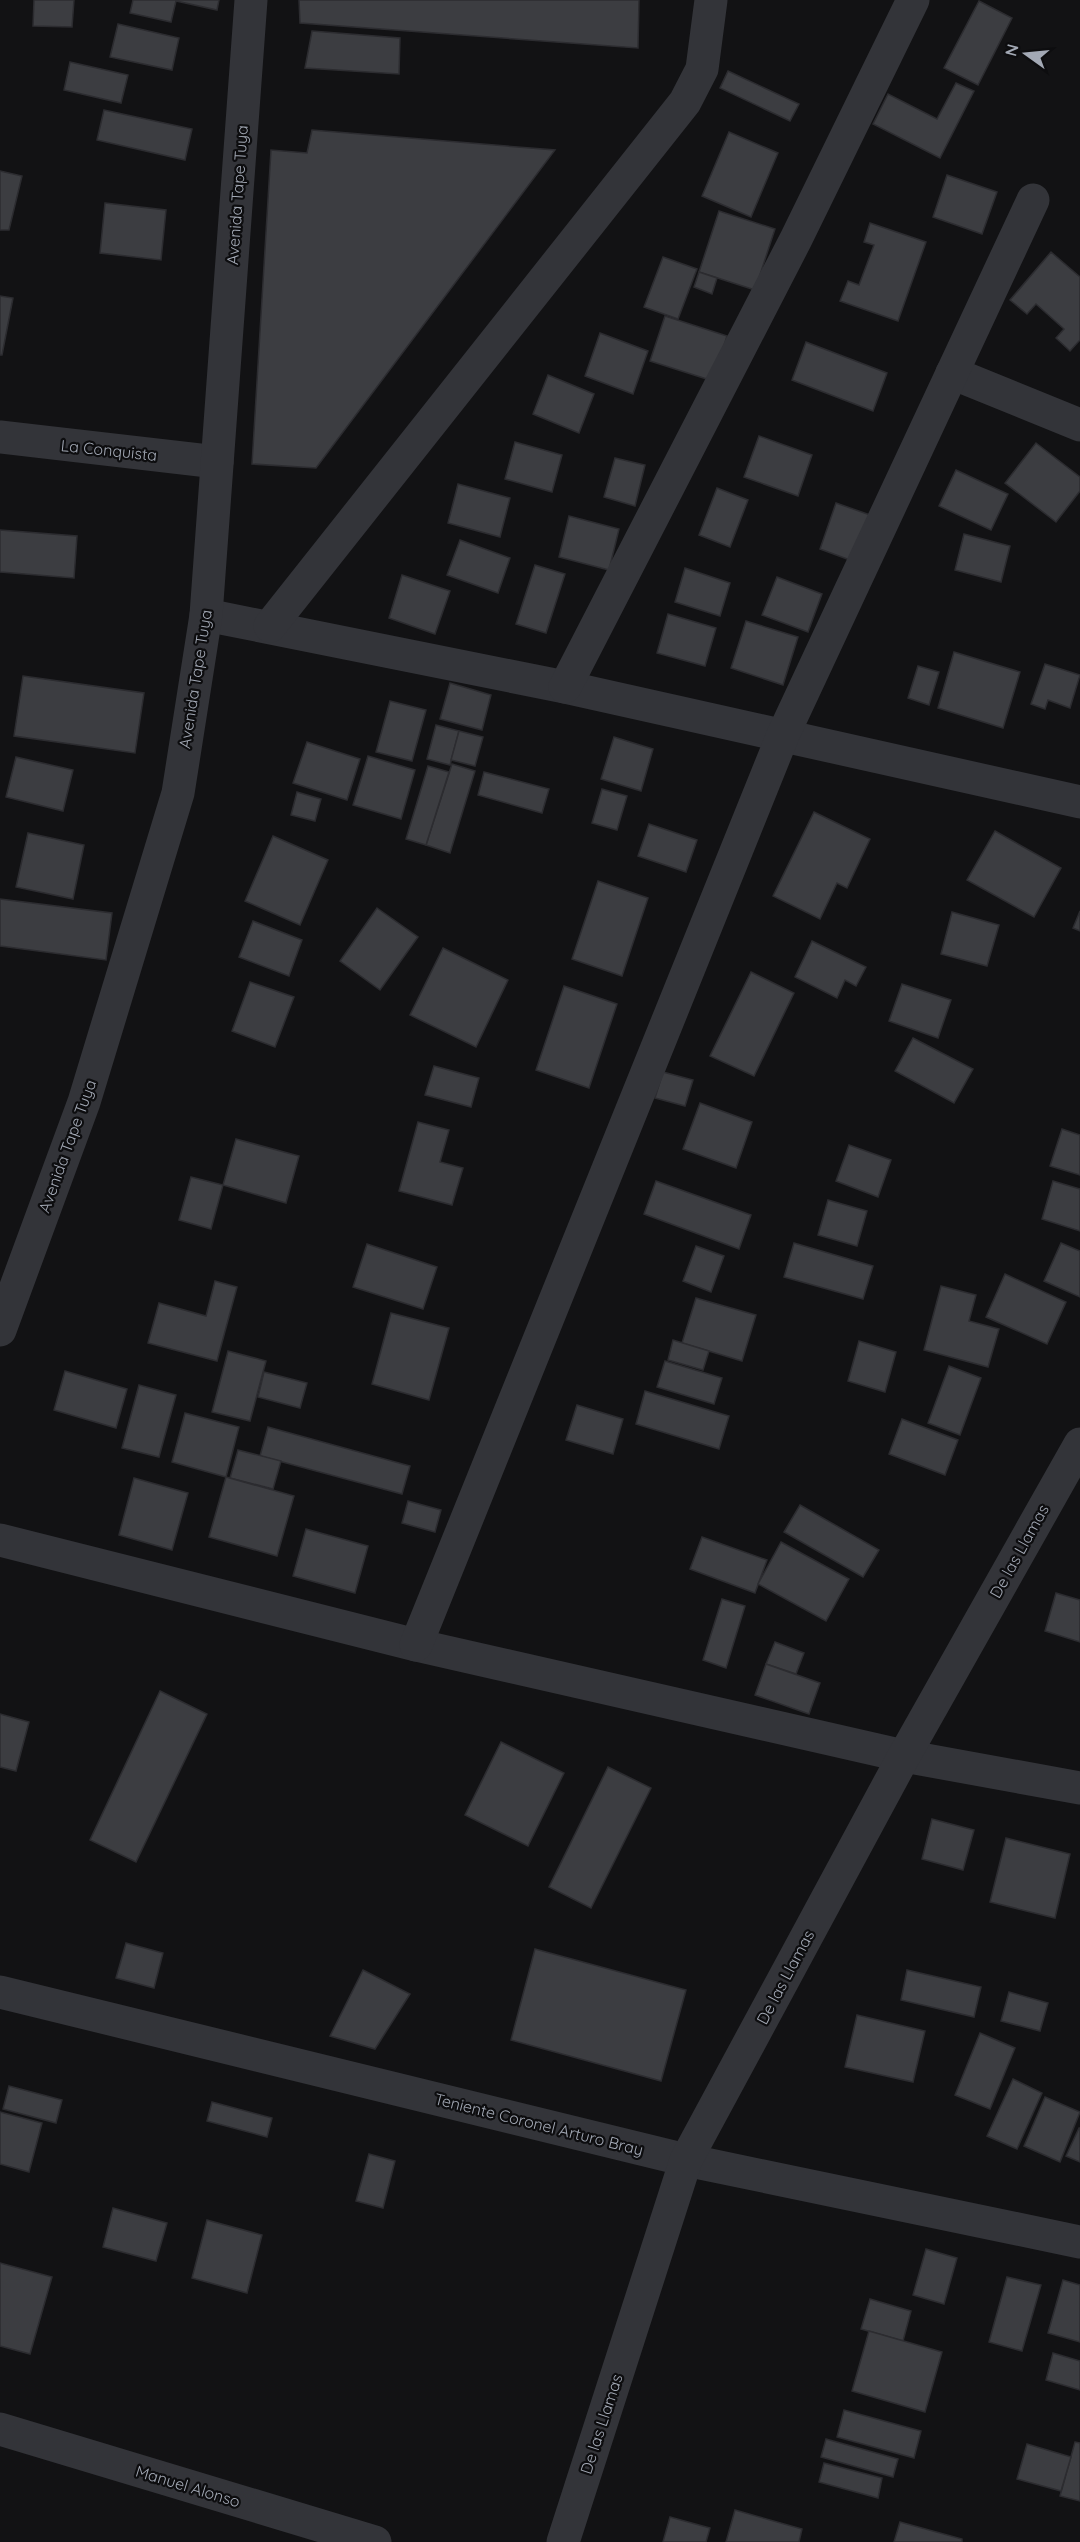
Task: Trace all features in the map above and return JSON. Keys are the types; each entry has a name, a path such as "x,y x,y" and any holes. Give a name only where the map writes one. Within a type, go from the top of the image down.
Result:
{"street":[{"name":"Avenida Tape Tuya","path":"0,1330 84,1102 178,793 206,615 251,0"},
{"path":"270,626 685,102 702,69 711,0"},
{"path":"565,687 796,239 913,0"},
{"path":"416,1645 783,735 1033,200"},
{"path":"952,373 1080,425"},
{"name":"La Conquista","path":"0,438 217,462"},
{"path":"206,615 565,687 1080,802"},
{"name":"De las Llamas","path":"563,2542 686,2160 904,1756 1080,1443"},
{"path":"0,1540 416,1645 904,1756 1080,1788"},
{"name":"Teniente Coronel Arturo Bray","path":"0,1992 686,2160 1080,2242"},
{"name":"Manuel Alonso","path":"0,2429 375,2542"}],"building":[{"path":"34,0 74,0 72,27 33,26"},
{"path":"133,0 219,0 217,10 176,1 171,22 130,13"},
{"path":"299,0 639,0 638,48 300,23"},
{"path":"979,1 1012,18 978,85 944,68"},
{"path":"118,24 179,38 172,70 110,57"},
{"path":"312,31 400,38 399,74 305,68"},
{"path":"70,62 128,75 121,103 64,90"},
{"path":"728,71 799,104 790,121 720,88"},
{"path":"956,83 974,91 940,158 873,124 888,94 937,119"},
{"path":"104,110 192,129 185,160 97,140"},
{"path":"312,130 555,150 316,468 252,464 271,150 307,153"},
{"path":"729,132 778,153 751,217 702,196"},
{"path":"0,171 22,176 9,230 0,230"},
{"path":"947,175 997,192 982,234 933,217"},
{"path":"105,203 166,210 161,260 100,253"},
{"path":"719,211 775,229 755,290 699,272"},
{"path":"870,223 926,242 898,321 840,301 848,281 859,285 874,245 864,242"},
{"path":"1051,252 1080,277 1080,340 1070,351 1056,338 1064,329 1036,304 1027,314 1010,300"},
{"path":"663,257 697,269 678,319 644,307"},
{"path":"699,272 717,278 712,294 694,287"},
{"path":"0,296 13,298 2,355 0,355"},
{"path":"665,316 727,336 713,381 650,361"},
{"path":"600,333 648,351 633,394 585,376"},
{"path":"806,342 887,373 873,411 792,380"},
{"path":"548,375 594,394 579,433 533,414"},
{"path":"759,436 812,455 798,496 744,477"},
{"path":"515,442 562,455 552,492 505,479"},
{"path":"1036,443 1080,477 1080,491 1056,522 1005,483"},
{"path":"615,458 645,465 635,506 604,497"},
{"path":"956,470 1008,494 991,530 939,506"},
{"path":"458,484 510,498 500,537 448,523"},
{"path":"717,488 748,500 730,547 699,535"},
{"path":"836,503 873,516 858,563 820,549"},
{"path":"569,516 619,529 609,570 559,557"},
{"path":"0,530 77,536 74,578 0,572"},
{"path":"964,534 1010,546 1001,582 955,570"},
{"path":"460,540 510,558 498,593 447,575"},
{"path":"535,565 565,574 546,633 516,624"},
{"path":"685,568 730,583 720,616 675,602"},
{"path":"402,575 450,591 435,634 389,618"},
{"path":"777,577 822,594 808,632 762,615"},
{"path":"668,614 716,628 705,666 657,653"},
{"path":"746,621 798,637 783,685 731,668"},
{"path":"954,652 1020,672 1003,728 938,708"},
{"path":"1045,664 1080,675 1070,708 1048,700 1045,709 1031,704"},
{"path":"918,666 939,672 929,705 908,698"},
{"path":"23,676 144,693 135,753 14,736"},
{"path":"450,683 491,695 482,730 440,719"},
{"path":"390,701 426,710 412,761 376,752"},
{"path":"436,725 459,731 450,765 427,759"},
{"path":"459,731 483,737 475,766 451,760"},
{"path":"614,737 653,749 641,791 601,779"},
{"path":"307,742 360,759 347,800 293,783"},
{"path":"368,756 415,770 401,819 353,805"},
{"path":"16,757 73,770 63,811 6,797"},
{"path":"452,764 475,771 450,853 426,845"},
{"path":"428,766 449,772 426,845 406,839"},
{"path":"484,772 549,789 542,813 478,795"},
{"path":"602,789 627,796 617,830 592,823"},
{"path":"297,792 321,799 315,821 291,815"},
{"path":"814,812 870,839 847,888 837,883 820,919 773,896"},
{"path":"649,824 697,840 686,872 638,856"},
{"path":"995,831 1061,868 1034,917 967,880"},
{"path":"28,833 84,845 73,899 16,887"},
{"path":"273,836 328,860 300,925 245,901"},
{"path":"598,881 648,898 622,976 572,959"},
{"path":"0,899 112,913 106,960 0,946"},
{"path":"377,908 418,937 380,990 340,961"},
{"path":"1080,911 1080,931 1073,928"},
{"path":"952,912 999,925 987,966 941,954"},
{"path":"253,921 302,940 289,976 239,957"},
{"path":"812,941 866,967 856,986 845,980 837,998 795,977"},
{"path":"443,948 508,980 476,1047 410,1015"},
{"path":"751,972 794,993 754,1076 710,1056"},
{"path":"250,982 294,997 275,1047 232,1031"},
{"path":"902,984 951,1000 938,1038 889,1021"},
{"path":"564,986 617,1004 589,1088 536,1070"},
{"path":"913,1038 973,1069 954,1103 895,1071"},
{"path":"434,1066 479,1078 471,1107 425,1095"},
{"path":"663,1072 693,1080 685,1106 655,1098"},
{"path":"700,1103 752,1122 736,1168 683,1149"},
{"path":"418,1122 449,1130 440,1162 463,1168 452,1205 399,1191"},
{"path":"1062,1129 1080,1135 1080,1175 1050,1166"},
{"path":"236,1139 299,1156 286,1203 223,1185"},
{"path":"849,1145 891,1160 878,1197 836,1181"},
{"path":"191,1177 223,1185 211,1229 179,1220"},
{"path":"656,1181 751,1215 739,1249 644,1214"},
{"path":"1053,1181 1080,1189 1080,1231 1042,1219"},
{"path":"828,1200 867,1211 857,1246 818,1235"},
{"path":"794,1243 873,1266 863,1299 784,1277"},
{"path":"1061,1243 1080,1251 1080,1297 1044,1281"},
{"path":"367,1244 437,1267 423,1309 353,1287"},
{"path":"696,1246 724,1256 711,1292 683,1281"},
{"path":"1005,1274 1066,1302 1047,1344 986,1317"},
{"path":"215,1281 237,1287 217,1361 148,1343 159,1303 206,1316"},
{"path":"941,1286 976,1295 969,1321 999,1329 988,1367 924,1350"},
{"path":"696,1298 756,1315 742,1361 682,1343"},
{"path":"391,1313 449,1328 429,1400 372,1384"},
{"path":"673,1340 709,1351 703,1370 668,1360"},
{"path":"859,1341 896,1352 885,1392 848,1381"},
{"path":"228,1351 266,1361 250,1421 212,1412"},
{"path":"665,1361 722,1378 714,1404 657,1387"},
{"path":"949,1366 981,1378 960,1435 928,1423"},
{"path":"65,1371 127,1389 116,1428 54,1410"},
{"path":"264,1372 307,1383 300,1408 258,1397"},
{"path":"139,1385 176,1395 159,1457 122,1448"},
{"path":"645,1391 729,1416 719,1449 636,1424"},
{"path":"577,1405 623,1419 613,1454 566,1440"},
{"path":"185,1413 239,1427 226,1477 172,1462"},
{"path":"902,1419 958,1440 945,1475 889,1454"},
{"path":"268,1427 410,1466 402,1494 260,1456"},
{"path":"238,1450 281,1461 273,1489 230,1478"},
{"path":"226,1477 294,1496 277,1556 209,1537"},
{"path":"134,1478 188,1493 172,1550 119,1535"},
{"path":"408,1501 441,1510 435,1532 402,1523"},
{"path":"800,1505 879,1550 863,1577 784,1532"},
{"path":"306,1529 368,1546 355,1593 293,1576"},
{"path":"702,1537 767,1560 755,1593 690,1569"},
{"path":"781,1542 849,1579 826,1621 758,1584"},
{"path":"1056,1593 1080,1600 1080,1642 1045,1631"},
{"path":"722,1599 745,1606 726,1668 703,1660"},
{"path":"775,1642 804,1653 796,1674 766,1664"},
{"path":"766,1664 820,1683 809,1714 755,1695"},
{"path":"160,1691 207,1714 136,1862 90,1840"},
{"path":"0,1714 29,1722 16,1771 0,1767"},
{"path":"501,1742 564,1773 528,1846 465,1815"},
{"path":"608,1767 651,1788 591,1908 549,1887"},
{"path":"932,1819 974,1830 963,1870 922,1859"},
{"path":"1006,1838 1070,1854 1055,1918 990,1902"},
{"path":"126,1943 163,1953 154,1988 116,1978"},
{"path":"535,1949 686,1990 661,2081 511,2040"},
{"path":"363,1970 410,1994 375,2049 330,2036"},
{"path":"907,1970 981,1987 974,2017 901,2000"},
{"path":"1009,1992 1048,2003 1040,2031 1001,2021"},
{"path":"857,2015 925,2031 913,2082 845,2067"},
{"path":"980,2033 1015,2048 990,2109 955,2095"},
{"path":"1013,2079 1042,2093 1017,2149 987,2136"},
{"path":"9,2086 62,2100 56,2123 3,2109"},
{"path":"1045,2097 1080,2112 1060,2162 1024,2146"},
{"path":"212,2102 272,2118 267,2137 207,2121"},
{"path":"0,2112 42,2123 29,2172 0,2164"},
{"path":"1080,2128 1080,2162 1066,2156"},
{"path":"369,2154 395,2161 383,2208 356,2201"},
{"path":"113,2208 167,2223 156,2261 103,2247"},
{"path":"207,2220 262,2235 247,2293 192,2278"},
{"path":"926,2249 957,2258 944,2304 913,2295"},
{"path":"0,2263 52,2277 30,2354 0,2346"},
{"path":"1007,2277 1041,2285 1022,2351 989,2342"},
{"path":"1063,2280 1080,2285 1080,2342 1048,2333"},
{"path":"870,2299 911,2311 903,2341 861,2329"},
{"path":"869,2331 942,2352 925,2412 852,2391"},
{"path":"1053,2353 1080,2361 1080,2390 1046,2380"},
{"path":"844,2410 921,2431 914,2458 837,2437"},
{"path":"826,2439 898,2459 893,2477 821,2457"},
{"path":"1075,2442 1080,2443 1080,2501 1060,2496"},
{"path":"1027,2444 1071,2457 1061,2491 1017,2479"},
{"path":"824,2463 882,2478 878,2498 819,2482"},
{"path":"735,2510 802,2529 799,2542 726,2542"},
{"path":"670,2517 710,2528 706,2542 663,2542"},
{"path":"900,2522 962,2539 962,2542 894,2542"}]}
